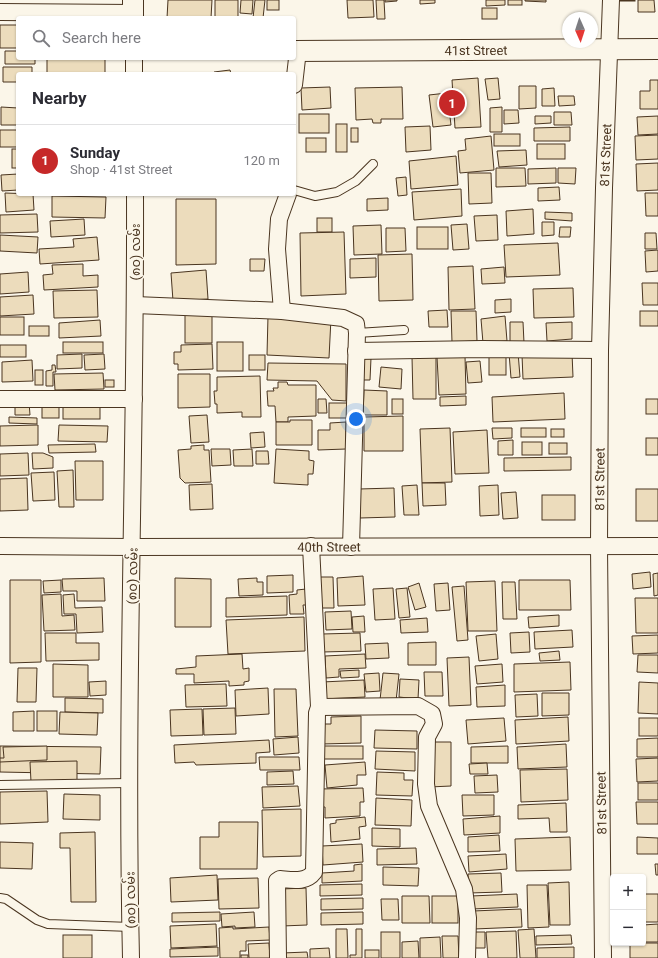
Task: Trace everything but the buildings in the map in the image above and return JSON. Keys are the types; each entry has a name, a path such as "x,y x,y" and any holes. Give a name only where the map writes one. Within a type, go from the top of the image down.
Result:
{"street":[{"name":"81st Street","path":"603,958 599,546 600,350 611,0"},
{"path":"0,12 133,10"},
{"name":"41st Street","path":"296,50 658,49"},
{"path":"134,60 134,72"},
{"path":"295,60 295,72"},
{"name":"(၈၀) လမ်း","path":"131,958 129,783 135,196"},
{"path":"282,312 276,249 279,219 287,196"},
{"path":"135,305 282,312 343,318 356,324 357,333 351,547"},
{"path":"356,351 482,349 600,350"},
{"path":"0,399 134,399"},
{"name":"40th Street","path":"0,546 658,546"},
{"path":"278,958 278,881 280,879 307,879 314,872 319,707 311,546"},
{"path":"319,707 418,706 432,714 434,724 427,737 426,784 429,806 464,889 468,918 468,958"}],"lane":[{"path":"296,191 315,196 337,192 356,180 373,164"},
{"path":"357,333 404,330"},
{"path":"0,785 129,783"},
{"path":"0,898 6,899 37,920 48,924 131,927"}],"place":[{"name":"Sunday","path":"452,103"}]}
